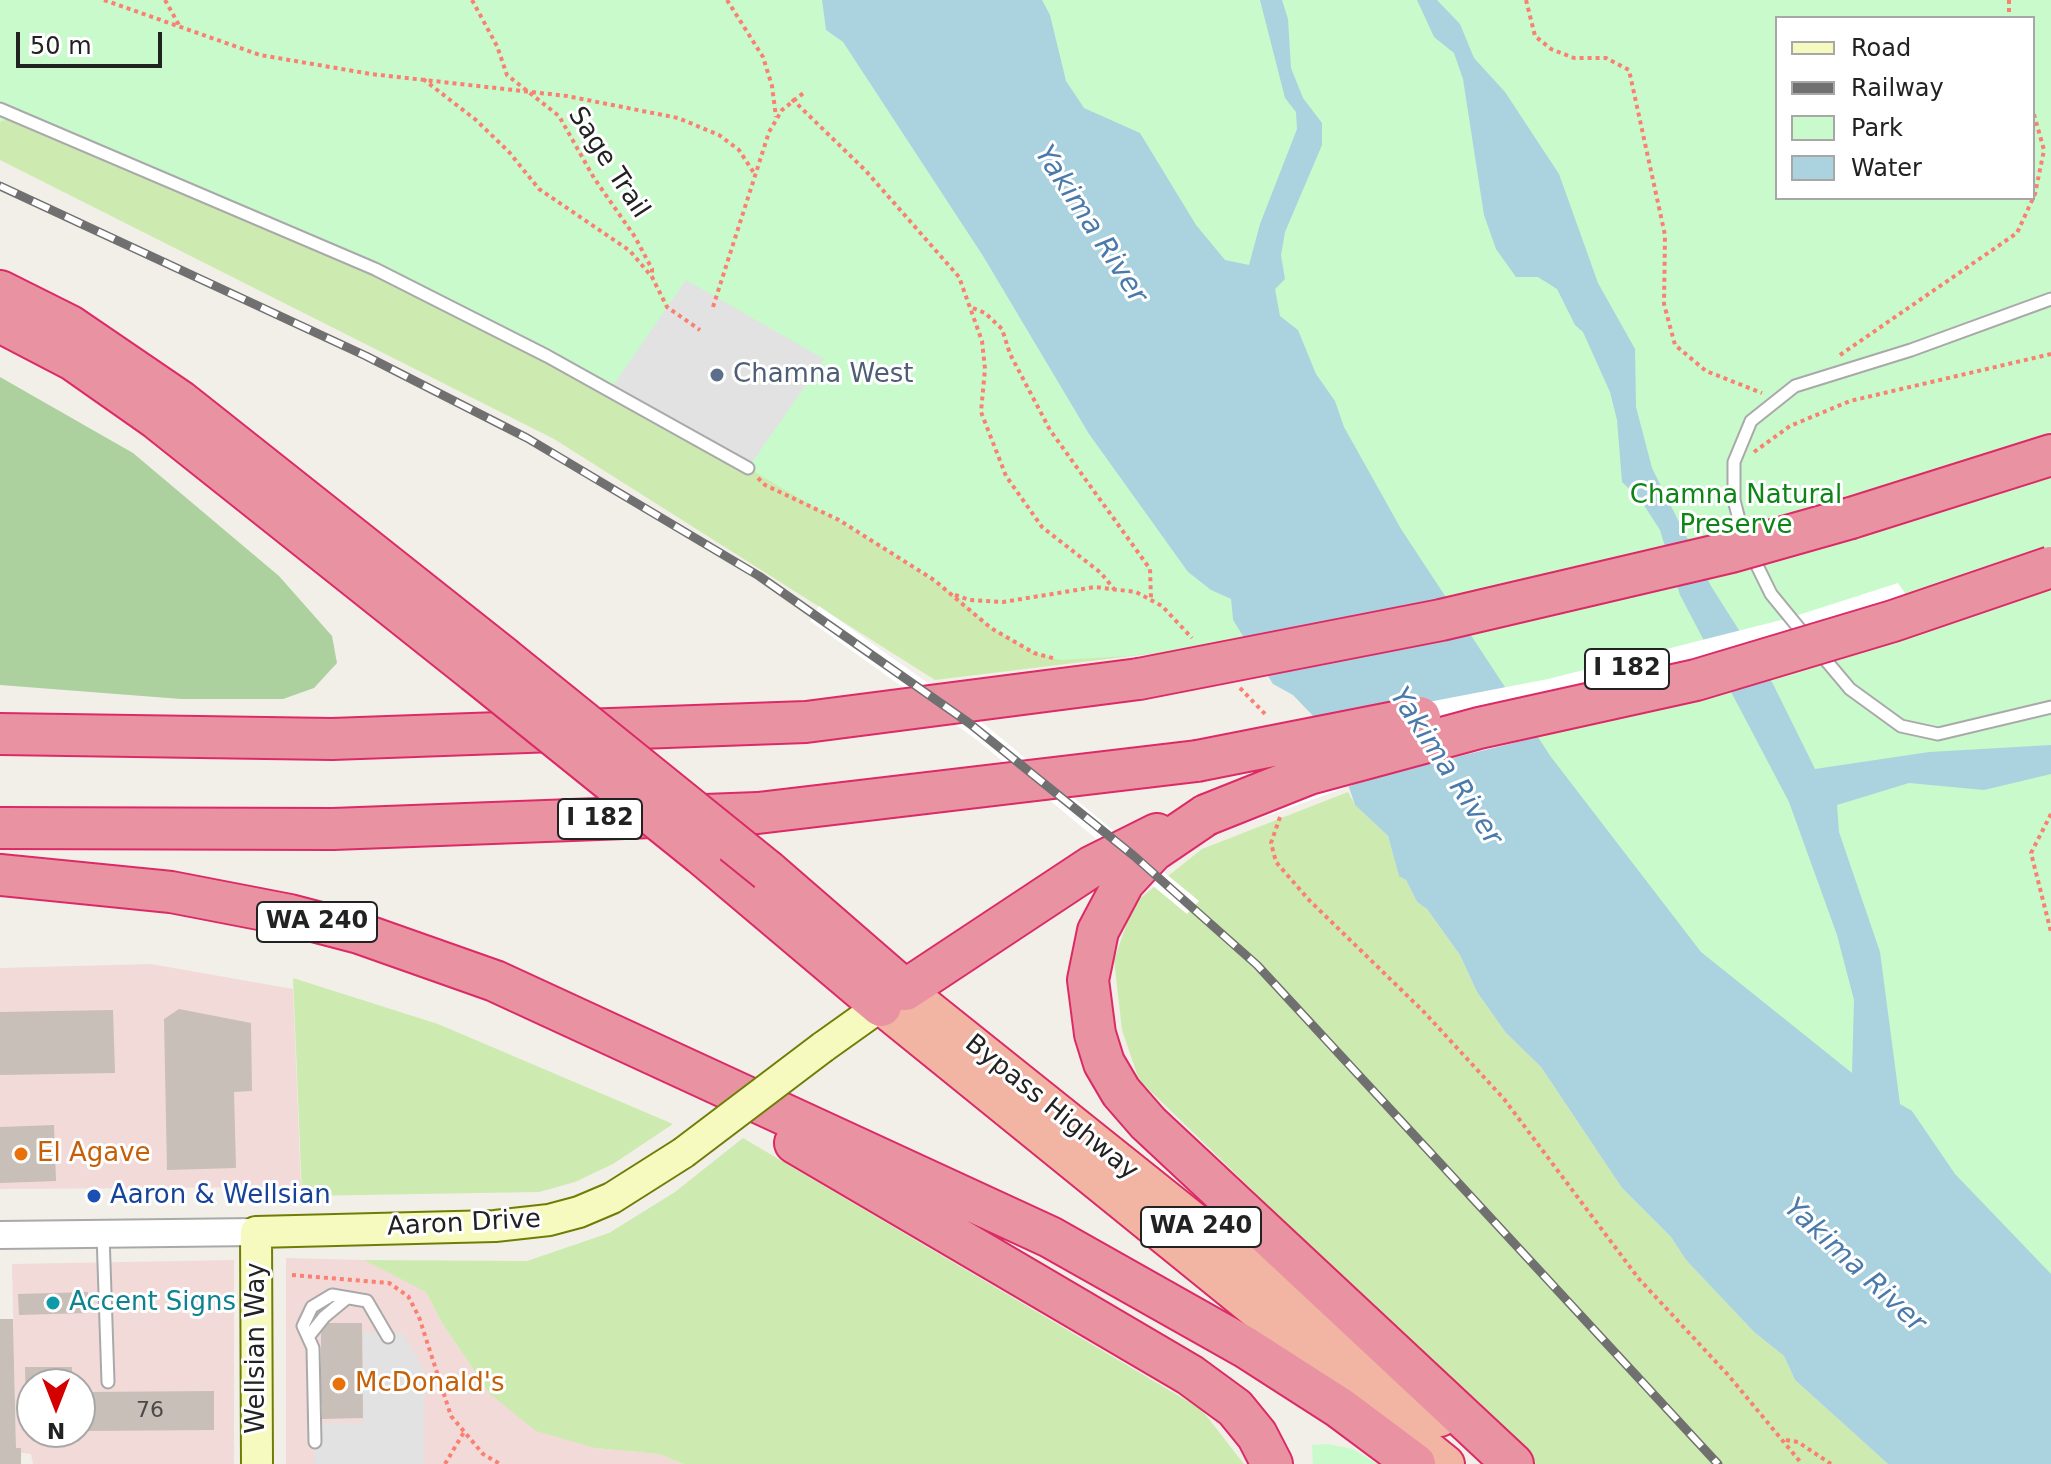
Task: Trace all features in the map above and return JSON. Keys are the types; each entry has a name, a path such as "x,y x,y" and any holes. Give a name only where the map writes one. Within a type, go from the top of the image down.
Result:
{"highway":[{"path":"0,291 70,326 156,384 489,665"},
{"path":"0,322 73,360 489,665"},
{"path":"0,734 332,739 806,722 1139,679 1472,613 1731,552 2051,455"},
{"name":"I 182","path":"0,828 333,829 758,813 1197,761 1361,731 1605,675 1909,596 2051,550"},
{"path":"893,998 1091,867 1146,839 1309,774 1479,728 1696,680 1893,621 2051,567"},
{"name":"WA 240","path":"489,665 759,882 893,998"},
{"path":"0,725 77,735"},
{"path":"1206,815 1153,851 1124,882 1098,931 1088,980 1095,1034 1104,1063 1121,1092 1148,1123 1513,1464"},
{"name":"WA 240","path":"0,875 171,892 290,915 435,958 618,1035 1087,1257 1256,1354 1340,1408 1415,1464"},
{"name":"Bypass Highway","path":"893,998 1446,1464"},
{"name":"Bypass Highway","path":"893,998 1498,1464"},
{"path":"618,1035 1190,1375 1235,1408 1257,1435 1272,1464"}],"main road":[{"name":"Aaron Drive","path":"256,1232 495,1226 549,1220 612,1198 683,1153 893,998"},
{"name":"Wellsian Way","path":"256,1232 257,1464"}],"street":[{"name":"Aaron Drive","path":"0,1235 256,1232"}],"lane":[{"path":"0,109 299,234 426,293 547,356 748,468"},
{"path":"2051,299 1911,350 1795,386 1751,421 1734,462 1734,500 1744,539 1771,594 1850,689 1901,726 1938,734 2051,707"},
{"path":"103,1234 108,1382"},
{"path":"315,1442 313,1348 303,1326 312,1307 332,1295 367,1301 388,1337"}],"path":[{"path":"104,0 260,55 371,74 521,89 678,118 719,135 739,150 754,173"},
{"path":"165,0 181,27"},
{"name":"Sage Trail","path":"472,0 497,46 507,75 559,116 594,178 635,237 652,269 652,277"},
{"path":"727,0 763,57 772,86 776,120"},
{"path":"1526,0 1535,36 1551,49 1574,58 1606,58 1629,70 1665,235 1664,304 1675,345 1706,371 1778,400"},
{"path":"421,78 476,120 509,152 539,189 630,251 652,277 667,307 700,330"},
{"path":"713,307 754,173 776,120 792,99 806,91"},
{"path":"792,99 866,171 936,247 959,277 973,308 985,369 981,412 1006,476 1042,527 1101,573 1114,589"},
{"path":"2035,118 2044,150 2035,194"},
{"path":"1834,359 2017,233 2032,200"},
{"path":"973,308 985,313 1002,329 1010,354 1050,430 1150,569 1151,598"},
{"path":"1734,462 1766,446 1790,426 1850,401 2051,354"},
{"path":"748,468 765,485 839,520 955,595 991,628 1034,653 1060,660"},
{"path":"955,595 970,600 1003,602 1095,587 1114,589 1151,598 1193,639"},
{"path":"1235,683 1277,726"},
{"path":"1286,809 1273,831 1271,843 1276,862 1309,900 1424,1012 1504,1099 1639,1279 1784,1439 1802,1464"},
{"path":"2051,814 2031,853 2051,932"},
{"path":"445,1464 464,1432 483,1454 500,1464"},
{"path":"1784,1439 1798,1442 1831,1464"}],"shaded area":[{"name":"Chamna West","path":"686,280 824,359 748,468 610,390"},
{"path":"151,964 293,989 301,1187 0,1189 0,968"},
{"path":"286,1258 364,1260 400,1276 426,1292 442,1323 490,1394 595,1448 659,1454 683,1464 286,1464"},
{"path":"234,1260 234,1464 33,1464 31,1454 16,1452 12,1264"},
{"path":"363,1332 402,1332 424,1369 424,1464 314,1464 314,1423 363,1423"}],"green space":[{"path":"0,0 1247,642 935,680 554,439 0,160"},
{"path":"0,0 822,0 826,30 843,42 983,256 1089,434 1188,572 1211,590 1231,599 1233,620 1247,642 1128,656 1060,660 1034,653 991,628 955,595 875,543 748,468 477,319 17,115 0,122"},
{"name":"Chamna Natural Preserve","path":"1012,0 2051,0 2051,1357 1764,1097 1096,143"},
{"path":"0,377 133,453 279,576 332,636 337,663 314,688 283,699 181,699 0,685"},
{"path":"1348,792 1355,805 1388,836 1399,875 1406,880 1417,902 1427,909 1460,955 1477,992 1506,1033 1541,1067 1622,1188 1671,1237 1686,1260 1754,1332 1784,1356 1795,1380 1888,1464 1534,1464 1139,1080 1122,1030 1114,960 1134,903 1202,849"},
{"path":"293,978 438,1024 673,1124 613,1164 575,1182 539,1192 302,1196"},
{"path":"743,1138 1201,1409 1244,1464 683,1464 659,1454 595,1448 536,1431 490,1394 442,1323 426,1292 364,1260 527,1261 609,1233 675,1192"},
{"path":"1328,1444 1353,1449 1377,1464 1313,1464 1312,1445"}],"water":[{"name":"Yakima River","path":"822,0 1042,0 1050,15 1066,81 1084,108 1140,133 1196,225 1225,260 1249,265 1260,224 1297,129 1296,112 1285,98 1260,0 1282,0 1288,19 1291,68 1303,98 1322,123 1322,145 1285,232 1281,255 1285,279 1275,289 1280,316 1298,330 1316,374 1335,401 1344,427 1401,529 1551,757 1701,952 1852,1073 1854,1000 1837,935 1789,802 1680,595 1660,530 1640,499 1622,482 1617,420 1610,392 1583,332 1575,325 1557,289 1538,277 1516,277 1496,249 1484,215 1463,79 1454,53 1434,37 1417,0 1437,0 1460,24 1474,58 1505,92 1559,174 1598,283 1635,349 1636,407 1652,468 1711,586 1773,684 1815,769 1929,752 2051,745 2051,774 1984,790 1909,783 1837,805 1839,832 1880,952 1900,1104 1912,1111 1955,1174 2051,1274 2051,1464 1888,1464 1795,1380 1784,1356 1754,1332 1686,1260 1671,1237 1622,1188 1541,1067 1506,1033 1477,992 1460,955 1427,909 1417,902 1406,880 1399,876 1388,836 1355,805 1343,770 1315,718 1293,695 1273,684 1233,620 1231,599 1211,590 1188,572 1089,434 983,256 843,42 826,30"}],"pier":[{"path":"1898,583 1926,625 1639,712 1375,777 1247,823 1227,793 1326,760 1218,779 1195,747 1548,679 1789,618"},
{"path":"819,606 973,715 1199,901 1187,914 977,740 810,621"}],"building":[{"path":"179,1009 251,1023 252,1091 234,1092 236,1168 167,1170 164,1019"},
{"path":"113,1010 115,1073 0,1075 0,1012"},
{"path":"54,1125 56,1181 0,1183 0,1127"},
{"name":"Accent Signs","path":"88,1292 88,1313 19,1315 18,1294"},
{"path":"0,1319 13,1319 16,1448 21,1448 21,1464 0,1464"},
{"name":"McDonald's","path":"321,1323 362,1323 363,1418 322,1419 322,1403 316,1401 316,1366 321,1366"},
{"path":"25,1367 72,1367 72,1368"},
{"path":"214,1391 214,1430 96,1431 96,1392"}],"railway":[{"path":"0,186 366,356 527,438 759,576 969,723 1134,856 1257,965 1718,1464"}],"place":[{"name":"Chamna West","path":"717,375"},
{"name":"El Agave","path":"21,1154"},
{"name":"Aaron & Wellsian","path":"94,1196"},
{"name":"Accent Signs","path":"53,1303"},
{"name":"McDonald's","path":"339,1384"}]}
